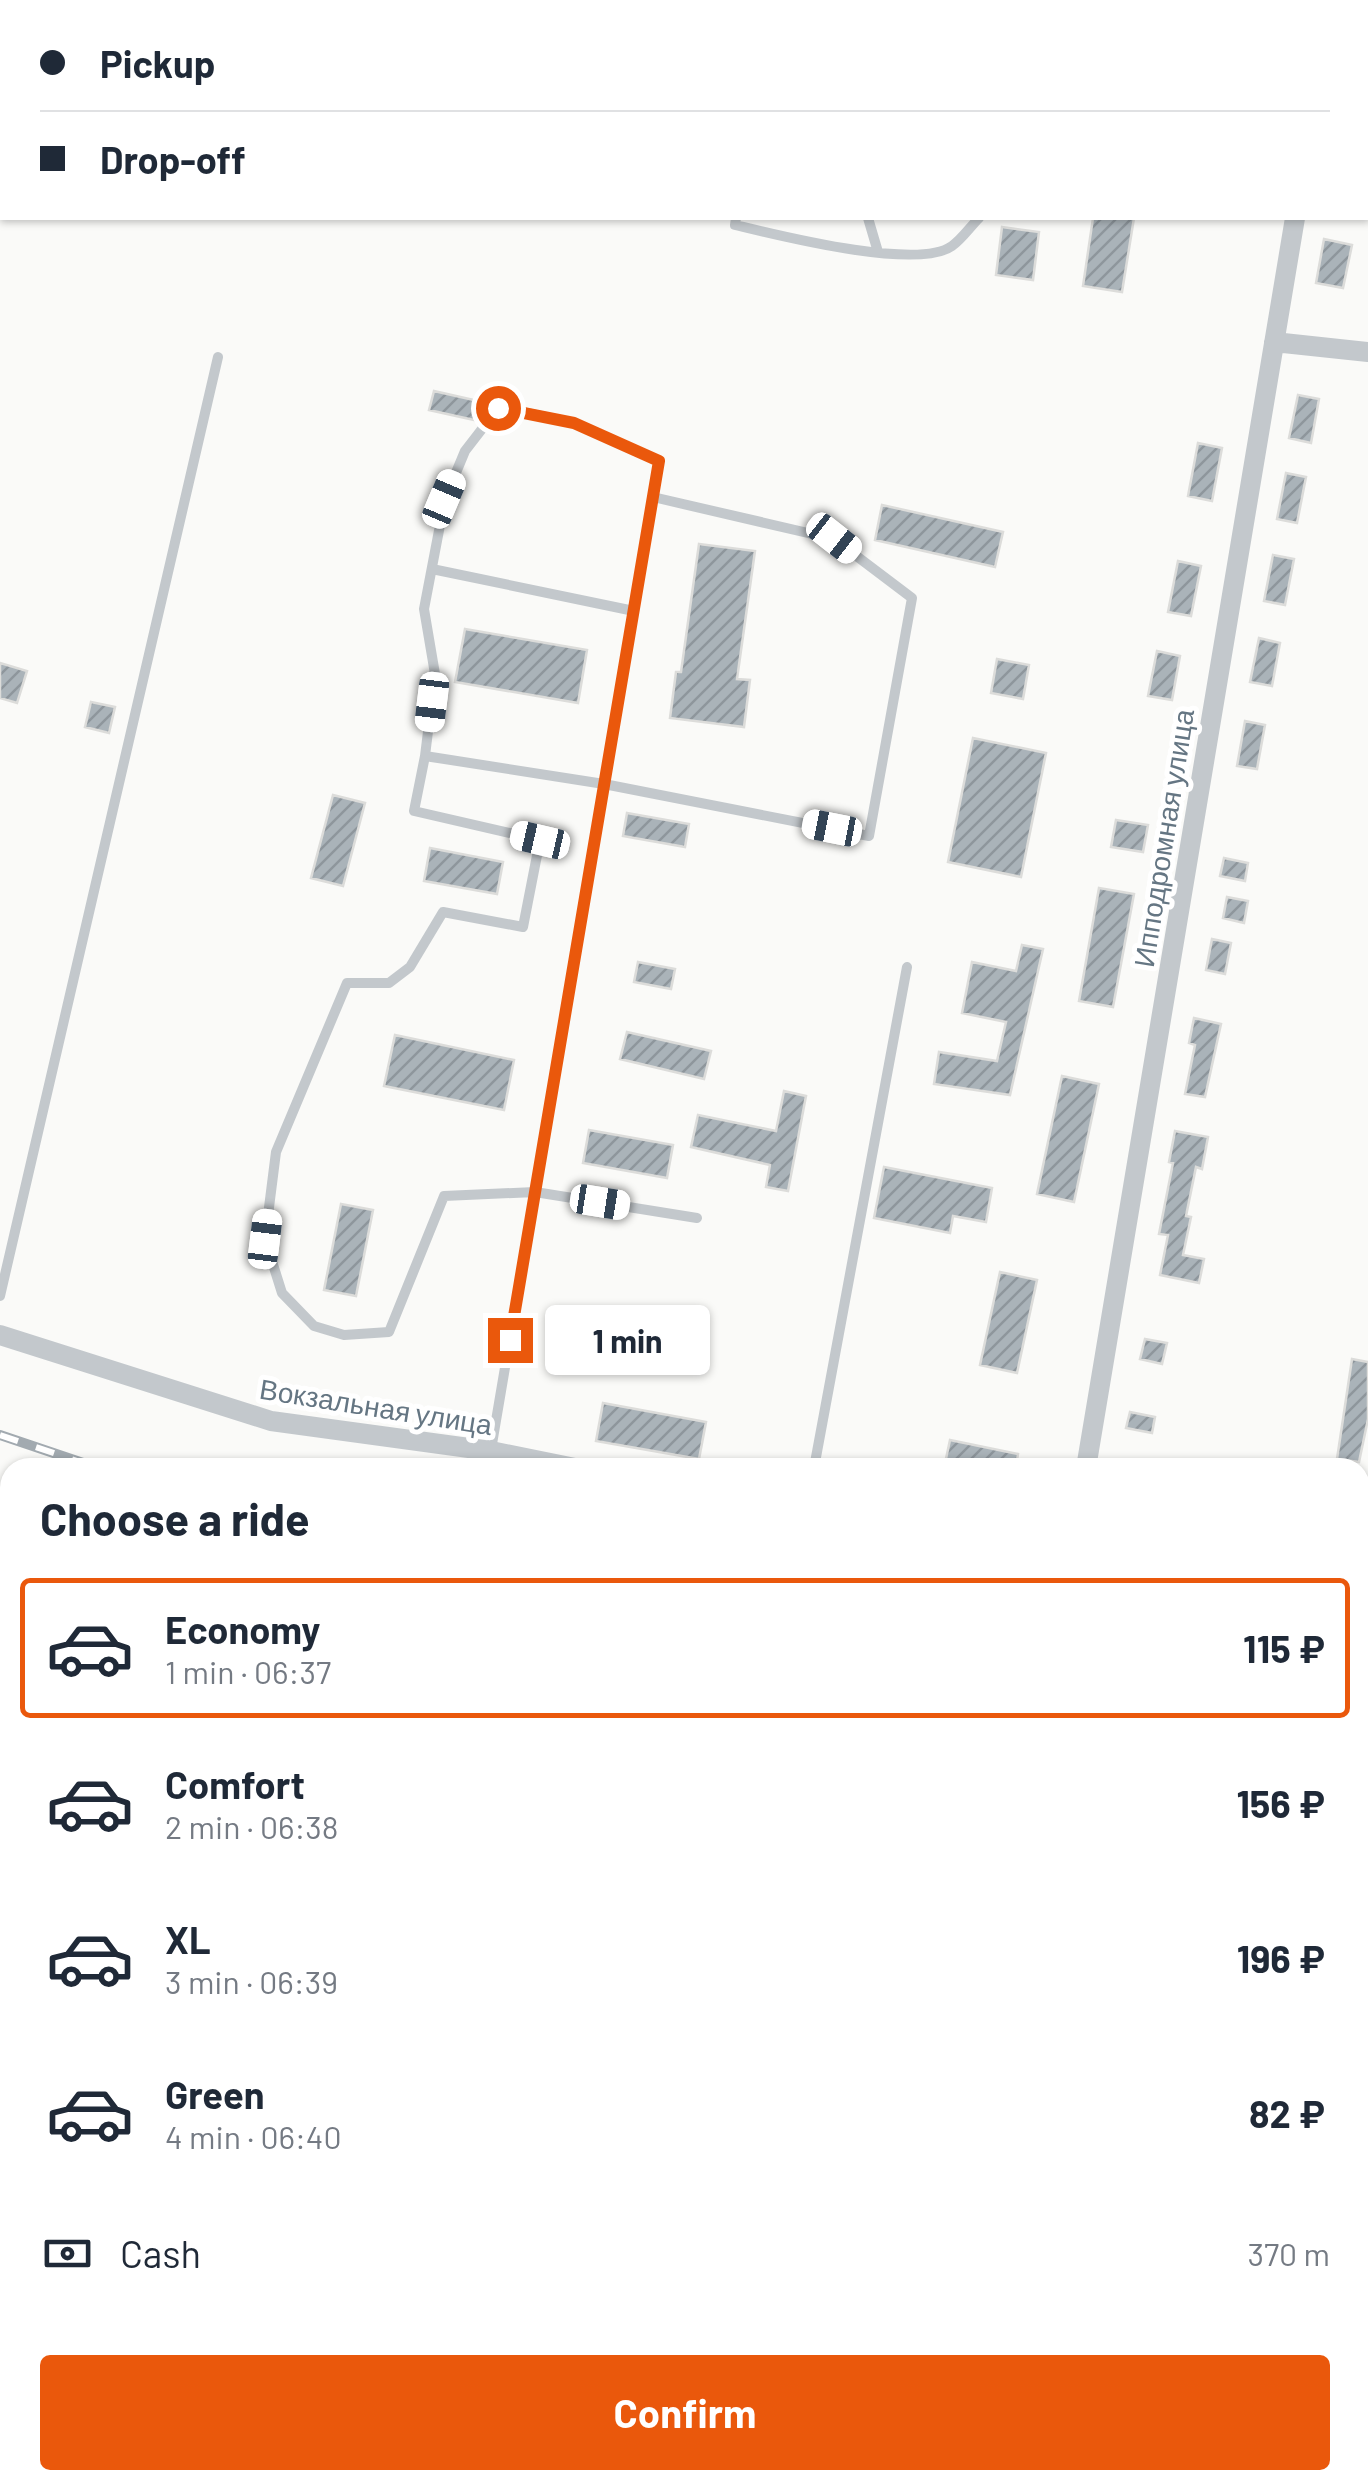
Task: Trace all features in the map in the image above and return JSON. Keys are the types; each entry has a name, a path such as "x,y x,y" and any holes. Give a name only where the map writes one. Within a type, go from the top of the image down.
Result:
{"street":[{"name":"Ипподромная улица","path":"1088,1458 1296,220"},
{"path":"1274,342 1368,352"},
{"name":"Вокзальная улица","path":"0,1335 271,1421 525,1458"}],"lane":[{"path":"736,220 735,224 794,240 916,257 950,248 977,220"},
{"path":"869,220 878,252"},
{"path":"0,1296 218,357"},
{"path":"490,1451 534,1192 634,611 659,461 574,423 498,408 465,451 444,499 424,609 435,674 426,756 414,811 540,840 523,928 443,912 410,967 389,983 347,983 276,1152 265,1239 282,1293 314,1326 344,1335 388,1332 444,1196 534,1192 697,1218"},
{"path":"426,756 604,784 870,836 912,598 834,538 653,497"},
{"path":"432,569 634,611"},
{"path":"816,1458 907,968"}],"building":[{"path":"1093,220 1134,220 1122,292 1083,286"},
{"path":"1002,227 1039,232 1033,280 996,275"},
{"path":"1324,239 1352,245 1343,288 1316,283"},
{"path":"434,391 478,401 474,420 429,410"},
{"path":"1298,395 1319,399 1311,443 1289,438"},
{"path":"1198,443 1222,448 1212,501 1188,496"},
{"path":"1286,473 1306,477 1297,523 1277,519"},
{"path":"882,505 1003,532 995,567 875,540"},
{"path":"699,544 755,551 737,679 750,680 744,727 670,718 676,672 681,672"},
{"path":"1273,555 1294,559 1285,605 1264,601"},
{"path":"1178,561 1201,566 1191,616 1168,612"},
{"path":"465,629 587,650 578,703 455,682"},
{"path":"1259,638 1280,643 1272,686 1250,682"},
{"path":"1157,651 1180,656 1172,700 1148,696"},
{"path":"997,659 1029,665 1023,699 991,693"},
{"path":"0,663 27,671 17,703 0,698"},
{"path":"91,702 115,707 109,733 85,727"},
{"path":"1245,721 1265,725 1257,769 1237,766"},
{"path":"973,738 1046,753 1021,877 948,862"},
{"path":"333,795 365,803 343,886 311,878"},
{"path":"627,813 689,824 685,847 623,836"},
{"path":"1116,820 1148,825 1143,852 1111,847"},
{"path":"430,848 503,862 497,894 424,881"},
{"path":"1224,858 1248,863 1245,881 1220,876"},
{"path":"1099,888 1134,894 1113,1007 1079,1001"},
{"path":"1227,897 1248,901 1244,923 1223,918"},
{"path":"1212,939 1231,943 1225,974 1206,970"},
{"path":"1022,945 1043,949 1010,1095 934,1084 939,1052 997,1061 1006,1022 962,1013 972,962 1016,971"},
{"path":"638,962 675,969 671,989 634,982"},
{"path":"1194,1018 1221,1024 1205,1097 1185,1094 1195,1045 1189,1043"},
{"path":"627,1032 711,1051 704,1079 620,1059"},
{"path":"395,1035 514,1060 504,1110 384,1086"},
{"path":"1062,1076 1099,1084 1074,1202 1037,1194"},
{"path":"784,1091 806,1096 788,1191 766,1187 770,1165 691,1147 698,1115 776,1131"},
{"path":"589,1130 673,1145 667,1178 583,1163"},
{"path":"1175,1131 1208,1137 1202,1169 1196,1167 1183,1255 1204,1259 1199,1283 1160,1275 1168,1235 1159,1234"},
{"path":"884,1167 992,1188 986,1222 953,1216 950,1233 874,1218"},
{"path":"341,1204 373,1210 356,1296 324,1290"},
{"path":"1000,1272 1037,1280 1017,1373 980,1365"},
{"path":"1145,1339 1167,1343 1162,1364 1140,1359"},
{"path":"1352,1359 1368,1362 1368,1419 1360,1458 1337,1458"},
{"path":"603,1403 706,1422 699,1458 596,1441"},
{"path":"1130,1412 1155,1417 1152,1433 1126,1428"},
{"path":"950,1440 1018,1454 1017,1458 946,1458"}],"railway":[{"path":"0,1435 68,1458"}],"route":[{"path":"498,408 574,423 659,461 510,1340"}]}
